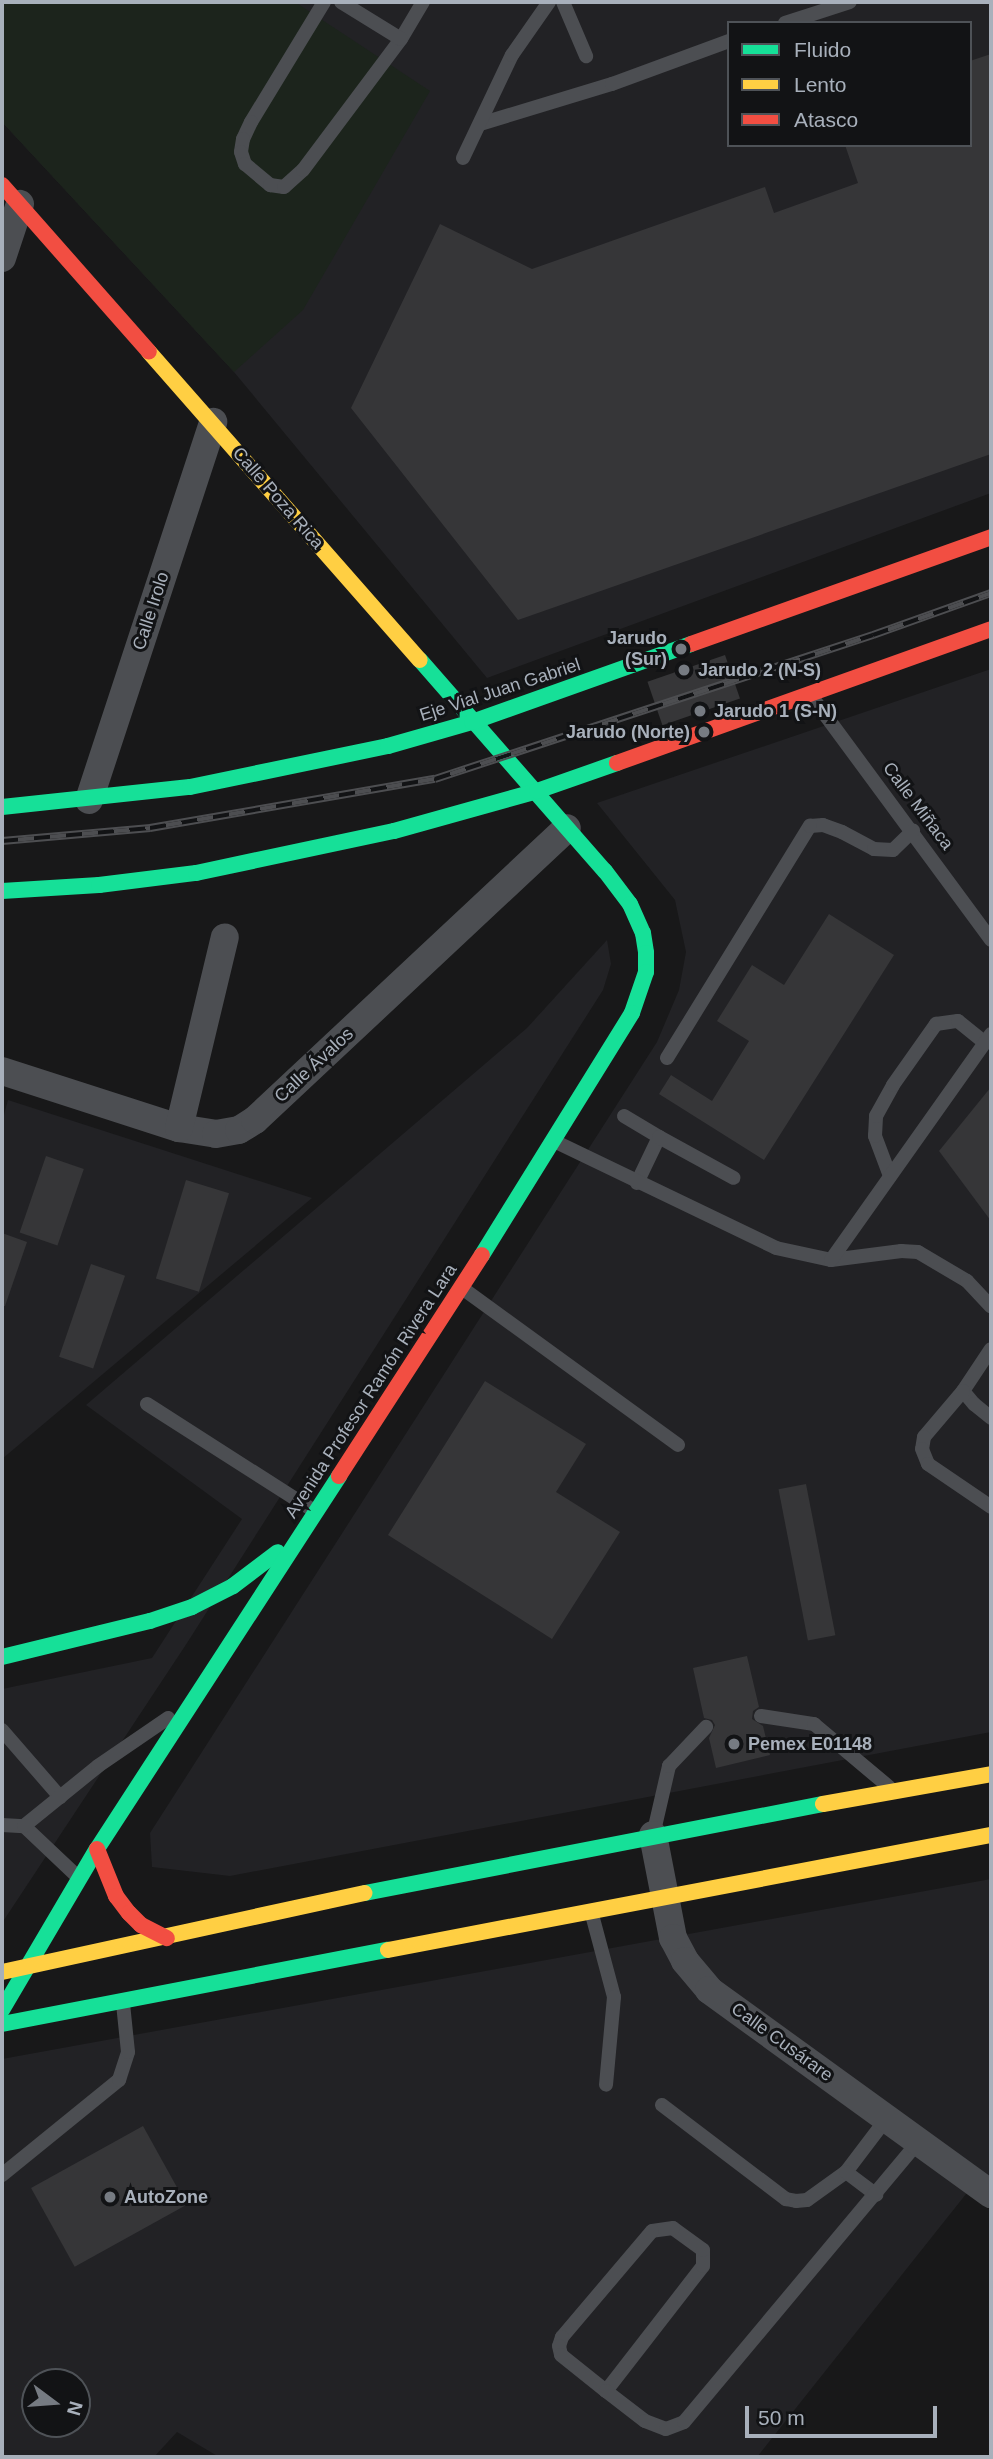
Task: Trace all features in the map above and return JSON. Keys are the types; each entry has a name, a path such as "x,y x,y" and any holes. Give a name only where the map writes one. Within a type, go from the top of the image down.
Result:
{"main road":[{"name":"Calle Poza Rica","path":"11,195 213,422 472,722 537,791"},
{"name":"Eje Vial Juan Gabriel","path":"2,807 89,800 190,787 388,746 472,722 991,537"},
{"path":"2,891 99,885 196,873 394,831 537,791 811,696 991,629"},
{"name":"Avenida Profesor Ramón Rivera Lara","path":"2,2010 97,1849 461,1288 632,1013 646,972 643,933 630,904 537,791"},
{"path":"2,1657 150,1621 192,1607 233,1586 299,1537"},
{"path":"2,1972 167,1938 296,1907 653,1835 991,1774"},
{"path":"2,2024 991,1835"},
{"path":"97,1849 116,1895 129,1913 141,1926 167,1938"}],"street":[{"name":"Calle Poza Rica","path":"2,258 11,195"},
{"name":"Calle Irolo","path":"89,800 213,422"},
{"name":"Calle Ávalos","path":"2,1071 179,1128 216,1134 239,1130 255,1120 568,828"},
{"path":"179,1128 225,937"},
{"name":"Calle Cusárare","path":"653,1835 673,1938 685,1961 709,1990 991,2194"}],"lane":[{"path":"324,2 243,139 241,152 245,164 270,185 284,187 303,170 401,39 423,2"},
{"path":"341,2 401,39"},
{"path":"463,158 512,55 549,2"},
{"path":"563,2 586,56"},
{"path":"791,21 850,2"},
{"path":"480,124 612,84 727,42"},
{"name":"Calle Miñaca","path":"811,696 991,940"},
{"path":"667,1058 810,825 823,825 842,832 874,849 893,850 913,831"},
{"path":"831,1259 890,1176 988,1038 958,1021 936,1024 876,1116 875,1136 890,1176"},
{"path":"624,1116 734,1178"},
{"path":"637,1183 659,1136"},
{"path":"553,1140 776,1248 831,1259 901,1251 919,1252 967,1281 991,1307"},
{"path":"461,1288 678,1445"},
{"path":"991,1349 963,1391 924,1437 922,1449 928,1464 991,1507"},
{"path":"963,1391 974,1405 991,1418"},
{"path":"148,1404 316,1512"},
{"path":"24,1826 195,1699"},
{"path":"761,1716 814,1724 895,1792"},
{"path":"653,1835 669,1766 706,1727"},
{"path":"2,1730 60,1797"},
{"path":"2,1825 24,1826 80,1879"},
{"path":"591,1910 614,1997 606,2085"},
{"path":"2,2175 119,2080 128,2052 123,1999"},
{"path":"662,2105 786,2199 807,2200 846,2172 887,2118"},
{"path":"606,2391 703,2266 703,2250 673,2228 652,2231 562,2337 559,2346 561,2355 606,2391 645,2421 666,2429 684,2422 919,2141"},
{"path":"846,2172 876,2195"}],"shaded area":[{"path":"2,2 991,2 991,493 487,678 234,372 2,122"},
{"path":"2,2 295,2 430,91 303,310 234,372 2,122"},
{"path":"991,669 991,1732 230,1876 152,1867 150,1833 657,1042 679,990 686,952 675,900 597,803"},
{"path":"607,940 611,964 603,990 187,1643 2,1923 2,1689 152,1658 242,1519 86,1405 527,1028"},
{"path":"8,1100 312,1198 2,1459 2,1122"},
{"path":"991,1879 991,2202 970,2189 757,2457 219,2457 177,2432 154,2457 2,2457 2,2059"}],"building":[{"path":"991,54 991,454 518,620 351,408 440,224 532,269 765,187 774,213 858,183 846,147 972,147 972,60"},
{"path":"725,655 740,698 662,725 647,682"},
{"path":"829,914 894,955 764,1160 659,1094 671,1075 712,1101 749,1041 717,1021 752,965 784,985"},
{"path":"991,1087 991,1221 939,1151"},
{"path":"46,1156 84,1169 57,1246 20,1233"},
{"path":"186,1180 229,1193 199,1292 156,1278"},
{"path":"2,1233 27,1242 5,1306 2,1306"},
{"path":"91,1264 125,1276 93,1368 59,1357"},
{"path":"485,1381 586,1444 556,1492 620,1532 552,1639 388,1535"},
{"path":"806,1484 835,1635 808,1641 779,1489"},
{"path":"747,1656 759,1707 753,1711 752,1719 763,1726 770,1755 716,1768 709,1738 715,1725 712,1720 704,1718 693,1668"},
{"name":"AutoZone","path":"143,2126 187,2205 75,2267 31,2188"}],"railway":[{"path":"2,841 150,828 435,779 873,635 991,593"}],"traffic: fast":[{"path":"2,807 190,787 388,746 472,722 691,644"},
{"path":"420,660 605,871 630,904 643,933 646,953 646,972 632,1013 482,1255"},
{"path":"2,891 99,885 196,873 394,831 537,791 617,763"},
{"path":"2,2010 97,1849 339,1476"},
{"path":"2,1657 150,1621 192,1607 233,1586 278,1552"},
{"path":"365,1893 823,1804"},
{"path":"2,2024 388,1950"}],"traffic: slow":[{"path":"149,352 420,660"},
{"path":"823,1804 991,1774"},
{"path":"388,1950 991,1835"},
{"path":"2,1972 365,1893"}],"traffic: jam":[{"path":"2,185 149,352"},
{"path":"691,644 991,537"},
{"path":"617,763 991,629"},
{"path":"339,1476 482,1255"},
{"path":"97,1849 116,1896 129,1913 141,1925 167,1938"}],"place":[{"name":"Jarudo (Sur)","path":"681,649"},
{"name":"Jarudo 2 (N-S)","path":"684,670"},
{"name":"Jarudo 1 (S-N)","path":"700,711"},
{"name":"Jarudo (Norte)","path":"704,732"},
{"name":"Pemex E01148","path":"734,1744"},
{"name":"AutoZone","path":"110,2197"}]}
